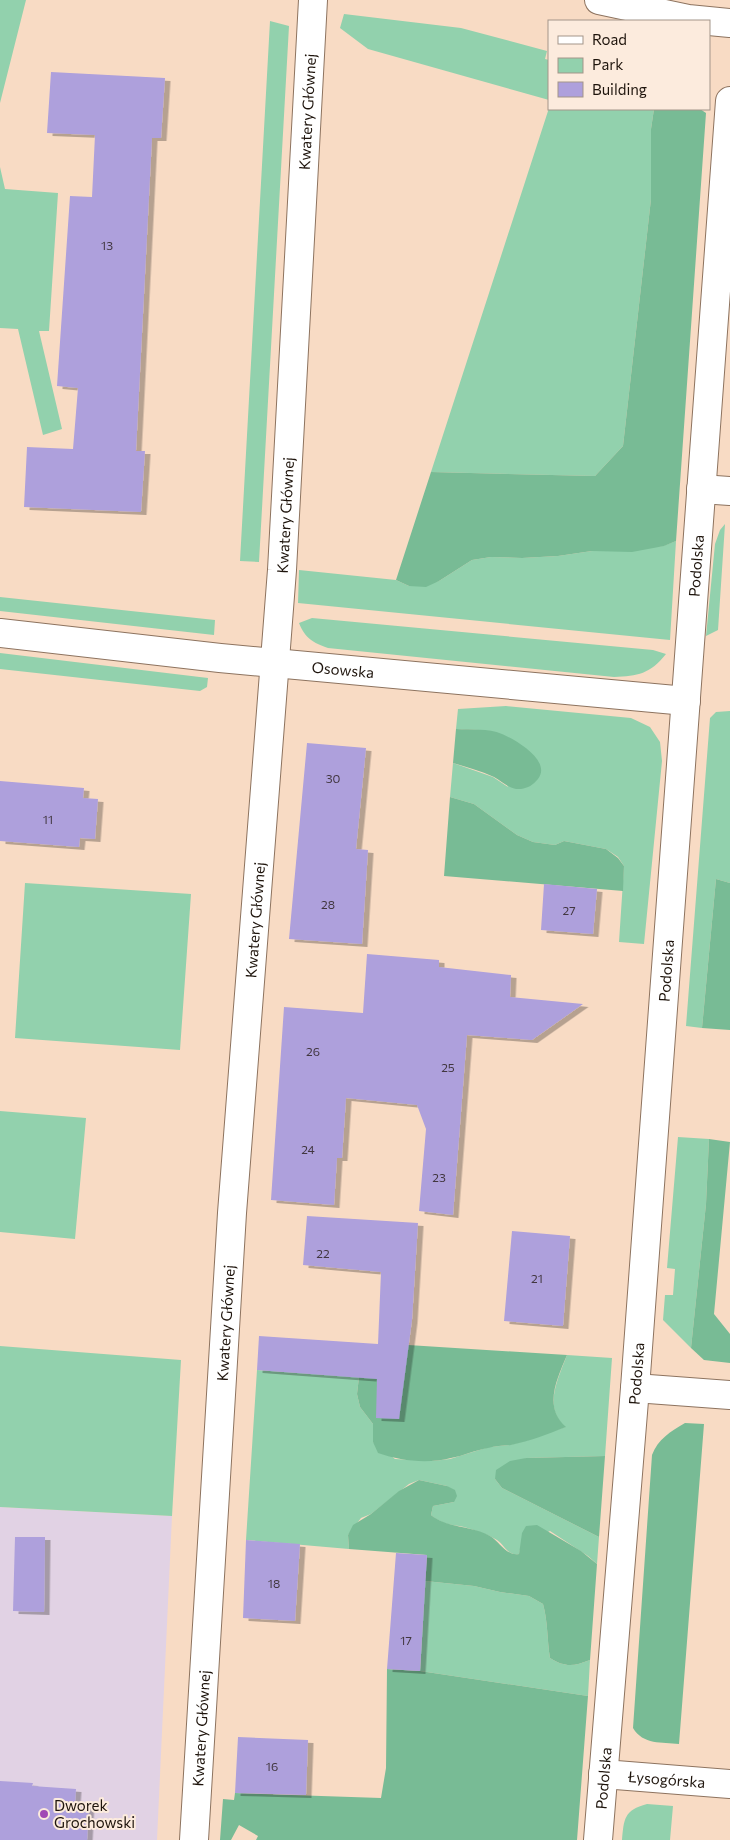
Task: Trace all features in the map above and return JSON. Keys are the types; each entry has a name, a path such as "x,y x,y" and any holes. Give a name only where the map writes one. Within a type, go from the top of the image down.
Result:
{"street":[{"name":"Kwatery Głównej","path":"194,1840 231,1222 282,570 313,0"},
{"path":"599,0 698,20"},
{"path":"710,21 730,23"},
{"name":"Podolska","path":"598,1840 635,1388 730,101"},
{"path":"701,489 730,491"},
{"name":"Osowska","path":"0,633 220,658 686,701"},
{"path":"635,1388 730,1395"},
{"name":"Łysogórska","path":"603,1774 730,1784"}],"shaded area":[{"path":"0,1507 172,1516 157,1840 0,1840"}],"green space":[{"path":"0,0 26,0 0,103"},
{"path":"344,14 461,28 547,51 545,59 548,60 548,100 368,49 340,28"},
{"path":"270,21 289,26 259,562 240,561"},
{"path":"548,110 654,110 651,129 651,199 623,446 595,476 431,472"},
{"path":"654,110 702,110 706,113 676,541 664,546 632,552 592,551 558,556 491,557 472,560 426,587 409,586 396,580 431,472 595,476 623,446 651,199 651,129"},
{"path":"0,167 5,189 58,193 49,331 39,331 62,429 43,435 18,329 0,328"},
{"path":"725,524 718,630 706,636 715,544 720,530"},
{"path":"676,541 670,640 298,603 299,570 396,580 409,586 439,581 472,560 491,557 558,556 592,551 663,546"},
{"path":"0,597 215,620 214,635 0,611"},
{"path":"312,618 653,650 666,654 654,666 643,673 614,677 328,648 310,639 301,628 299,623"},
{"path":"0,653 208,678 207,687 200,691 0,669"},
{"path":"506,706 631,718 650,727 660,742 662,761 644,944 619,942 624,866 618,857 606,849 564,841 555,845 533,842 517,835 474,804 450,797 453,763 493,777 508,787 479,730 456,729 458,709"},
{"path":"730,711 730,883 716,879 702,1028 686,1026 710,718 716,712"},
{"path":"456,729 491,731 516,741 536,758 541,772 538,779 528,787 517,789 494,777 453,763"},
{"path":"450,797 474,804 517,835 533,842 555,845 564,841 606,849 618,858 624,866 623,891 444,876"},
{"path":"716,879 730,883 730,1030 702,1028"},
{"path":"25,883 191,894 180,1050 15,1038"},
{"path":"0,1111 86,1118 75,1239 0,1232"},
{"path":"678,1137 709,1139 706,1204 691,1348 663,1320 665,1295 673,1295 675,1269 667,1268"},
{"path":"709,1139 730,1142 714,1314 730,1334 730,1363 704,1360 691,1348 706,1204"},
{"path":"408,1345 567,1355 554,1392 555,1411 566,1427 511,1445 483,1449 442,1460 414,1461 378,1453 373,1442 373,1424 360,1407 357,1394 359,1377"},
{"path":"0,1346 181,1360 172,1516 0,1507"},
{"path":"567,1355 612,1358 605,1456 526,1458 495,1479 502,1488 599,1537 597,1564 550,1531 521,1545 519,1554 515,1554 509,1552 497,1540 485,1534 443,1522 431,1515 433,1506 454,1502 447,1486 419,1480 409,1484 371,1514 361,1518 348,1535 349,1549 246,1540 257,1370 359,1377 357,1394 360,1407 373,1424 373,1442 395,1459 433,1461 450,1459 489,1447 509,1445 565,1427 558,1419 555,1411 554,1392"},
{"path":"685,1423 704,1424 679,1744 647,1740 633,1728 652,1455 661,1440"},
{"path":"605,1456 599,1537 502,1488 495,1479 496,1470 510,1461 526,1458"},
{"path":"419,1480 447,1486 455,1490 457,1496 454,1502 433,1506 431,1515 445,1523 475,1530 490,1536 507,1551 514,1554 519,1554 522,1533 526,1526 537,1525 581,1551 597,1564 590,1660 579,1664 565,1665 550,1658 543,1604 529,1596 474,1586 425,1581 427,1555 349,1549 348,1535 353,1525 371,1514 399,1491"},
{"path":"425,1581 474,1586 529,1596 543,1604 550,1658 565,1665 579,1664 590,1660 588,1696 420,1671"},
{"path":"387,1669 420,1671 588,1696 577,1840 256,1840 258,1836 239,1825 231,1840 220,1840 223,1799 234,1800 235,1793 381,1798 386,1768"},
{"path":"647,1804 673,1806 670,1840 622,1840 627,1816 639,1806"}],"building":[{"path":"51,72 165,78 161,138 152,138 136,451 145,451 141,512 24,507 27,447 73,449 78,388 57,386 70,196 92,197 95,135 47,133"},
{"path":"307,743 366,748 356,849 368,850 362,944 289,939"},
{"path":"0,781 84,788 83,798 98,799 95,839 80,838 79,847 0,841"},
{"path":"544,884 597,889 593,934 541,930"},
{"path":"367,954 439,960 439,967 511,975 510,997 583,1004 532,1040 467,1035 453,1215 419,1211 426,1129 417,1105 346,1098 342,1158 337,1158 334,1205 271,1200 284,1007 363,1013"},
{"path":"307,1216 418,1223 412,1320 399,1419 376,1418 377,1379 257,1370 259,1336 378,1344 381,1272 303,1265"},
{"path":"512,1231 570,1236 563,1326 504,1321"},
{"path":"15,1537 45,1537 44,1612 13,1611"},
{"path":"246,1540 300,1544 295,1621 243,1618"},
{"path":"396,1553 427,1555 420,1671 387,1669"},
{"path":"238,1737 308,1740 306,1795 235,1793"},
{"name":"Dworek Grochowski","path":"0,1781 33,1783 32,1786 76,1789 75,1802 89,1802 87,1840 0,1840"}],"place":[{"name":"Dworek Grochowski","path":"44,1814"}]}
